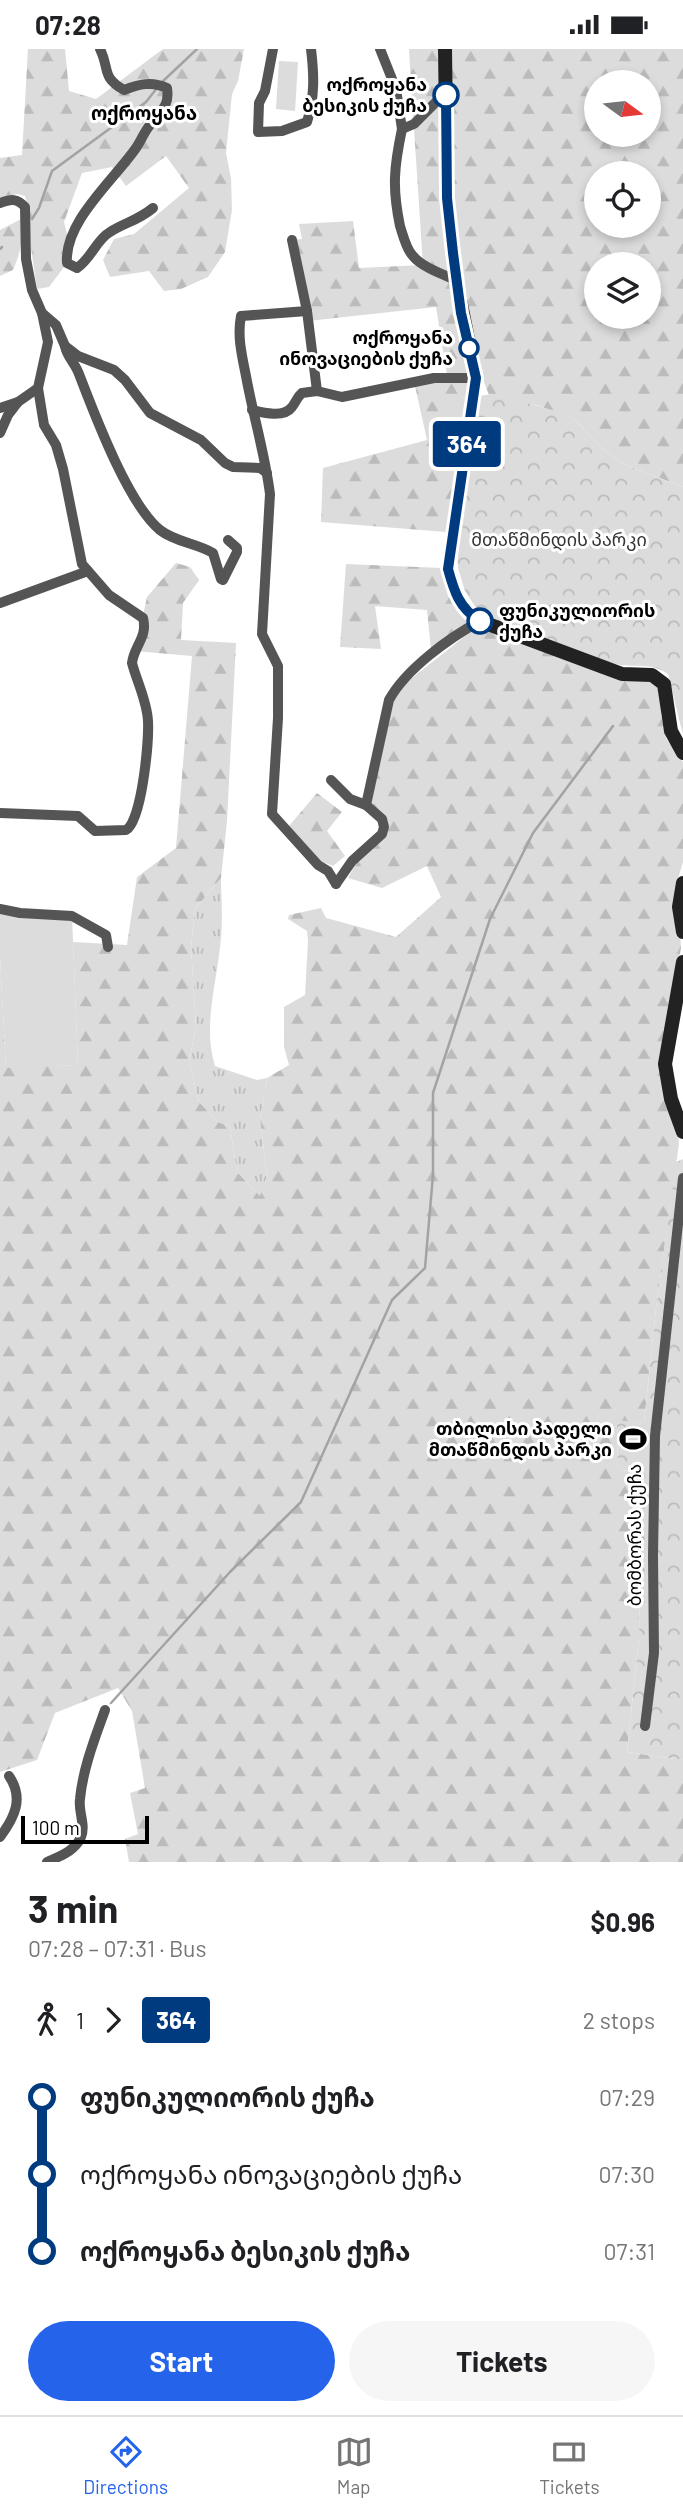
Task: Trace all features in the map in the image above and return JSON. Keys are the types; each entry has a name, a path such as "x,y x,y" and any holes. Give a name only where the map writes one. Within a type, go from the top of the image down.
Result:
{"street":[{"path":"100,49 109,79 115,85 124,90 141,84 160,85 167,87 169,98 137,147 77,224 69,242 67,263 77,268 87,261 108,232 138,220 153,208"},
{"path":"273,49 265,91 259,103 258,132 282,131 307,122 312,108 314,80 311,49"},
{"path":"380,49 396,89 402,129 394,166 394,196 403,238 412,256 440,274 456,280"},
{"path":"445,49 447,198 456,280 476,378 448,569 454,594 467,613 480,621 622,674 652,675 664,684 671,731 683,753"},
{"path":"402,129 414,124 446,92"},
{"path":"0,203 11,199 20,201 25,207 26,259 32,290 43,313 48,342 38,388 44,425 63,468 82,564 109,595 142,618 145,625 143,638 133,655 132,663 148,719 146,767 133,823 126,830 91,830 78,816 0,813"},
{"path":"292,240 307,311 317,391"},
{"path":"307,311 241,316 240,340 270,494 262,633 278,666 278,718 272,814 318,865 328,871 335,885 352,861 383,831 382,819 366,805 350,799 331,780"},
{"path":"43,313 56,325 68,357 78,370 86,394 129,488 149,519 169,536 214,553 223,580 237,552 237,548 228,540"},
{"path":"65,346 78,356 114,370 150,413 201,440 225,463 233,467 254,467 267,473"},
{"path":"252,410 285,413 293,407 299,394 317,391 342,397 434,378 476,378"},
{"path":"0,408 18,402 38,388"},
{"path":"0,433 8,415 18,402"},
{"path":"0,603 88,571"},
{"path":"366,805 389,700 397,687 428,657 480,621"},
{"path":"683,883 679,907 683,932"},
{"path":"0,909 72,916 106,935 107,947"},
{"path":"683,963 665,1064 671,1099 683,1132"},
{"name":"ბომბორას ქუჩა","path":"645,1725 654,1653 655,1436 683,1178"},
{"path":"47,1862 69,1851 81,1837 83,1825 79,1810 80,1797 89,1755 105,1710"},
{"path":"0,1837 17,1811 15,1785 9,1776"}],"green space":[{"path":"28,49 65,49 69,91 96,99 163,49 244,49 238,81 232,94 226,153 231,178 232,210 225,252 208,277 181,289 164,291 149,271 110,277 103,260 114,239 134,234 189,188 166,156 126,186 112,167 82,173 64,222 69,242 67,263 49,287 37,289 29,210 25,196 17,194 0,198 0,158 22,155"},
{"path":"409,49 439,49 440,93 413,118"},
{"path":"450,49 683,49 683,487 621,463 574,419 539,406 489,395 477,364 460,280 454,197"},
{"path":"279,61 298,62 295,111 276,109"},
{"path":"439,104 443,222 452,297 471,373 447,375 436,307 308,321 292,240 302,239 299,224 353,221 359,268 423,265 414,129"},
{"path":"23,218 23,232 16,263 13,270 0,276 0,230"},
{"path":"435,381 468,382 469,385 446,532 321,522 323,468 427,440 415,386"},
{"name":"მთაწმინდის პარკი","path":"493,394 556,411 574,419 621,463 683,487 683,735 668,674 649,666 615,664 502,627 480,614 465,591 458,568 457,551 477,396"},
{"path":"176,563 190,567 199,580 183,603 181,640 236,643 227,821 221,878 195,909 191,947 196,1026 189,1062 199,1102 218,1122 230,1127 237,1172 260,1196 267,1175 260,1119 267,1078 289,1065 284,1047 284,1007 305,995 307,931 288,919 289,915 321,908 326,918 396,937 441,897 427,866 382,888 348,878 357,862 388,830 371,804 394,698 402,686 479,625 619,680 649,681 658,686 666,738 683,762 683,862 677,882 681,948 666,1034 679,1144 656,1308 644,1423 617,1421 618,1470 641,1471 639,1637 627,1752 683,1760 683,1862 129,1862 125,1839 138,1834 130,1793 145,1788 132,1711 118,1688 55,1713 37,1760 0,1772 0,958 6,1067 78,1065 73,942 127,945 137,877 176,848 192,656 135,651 147,597"},
{"path":"346,564 442,568 448,596 468,624 431,650 427,610 375,606 381,649 340,647"},
{"path":"317,793 342,812 327,831 345,856 333,866 320,861 289,826"},
{"path":"221,878 222,930 210,1018 211,1050 215,1066 257,1080 267,1078 260,1119 267,1175 261,1197 237,1172 230,1127 218,1122 199,1102 189,1062 196,1026 191,947 195,909"},
{"path":"0,909 72,916 78,1065 6,1068"},
{"path":"683,1159 683,1760 627,1752 639,1637 641,1471 618,1470 617,1420 644,1423 676,1162"},
{"name":"თბილისი პადელი მთაწმინდის პარკი","path":"626,1425 642,1426 641,1453 625,1452"}],"waterway":[{"path":"161,83 197,49"},
{"path":"32,219 39,208 52,171 146,102 157,88"},
{"path":"111,1703 230,1572 301,1502 392,1300 425,1268 433,1175 433,1093 490,919 533,833 613,726"}],"bus line":[{"name":"364","path":"446,95 447,198 461,313 476,378 448,569 454,594 467,613 480,621"}],"place":[{"name":"ოქროყანა ბესიკის ქუჩა","path":"446,95"},
{"name":"ოქროყანა ინოვაციების ქუჩა","path":"469,348"},
{"name":"ფუნიკულიორის ქუჩა","path":"480,621"},
{"name":"თბილისი პადელი მთაწმინდის პარკი","path":"633,1439"}],"district":[{"name":"ოქროყანა","path":"144,113"}]}
